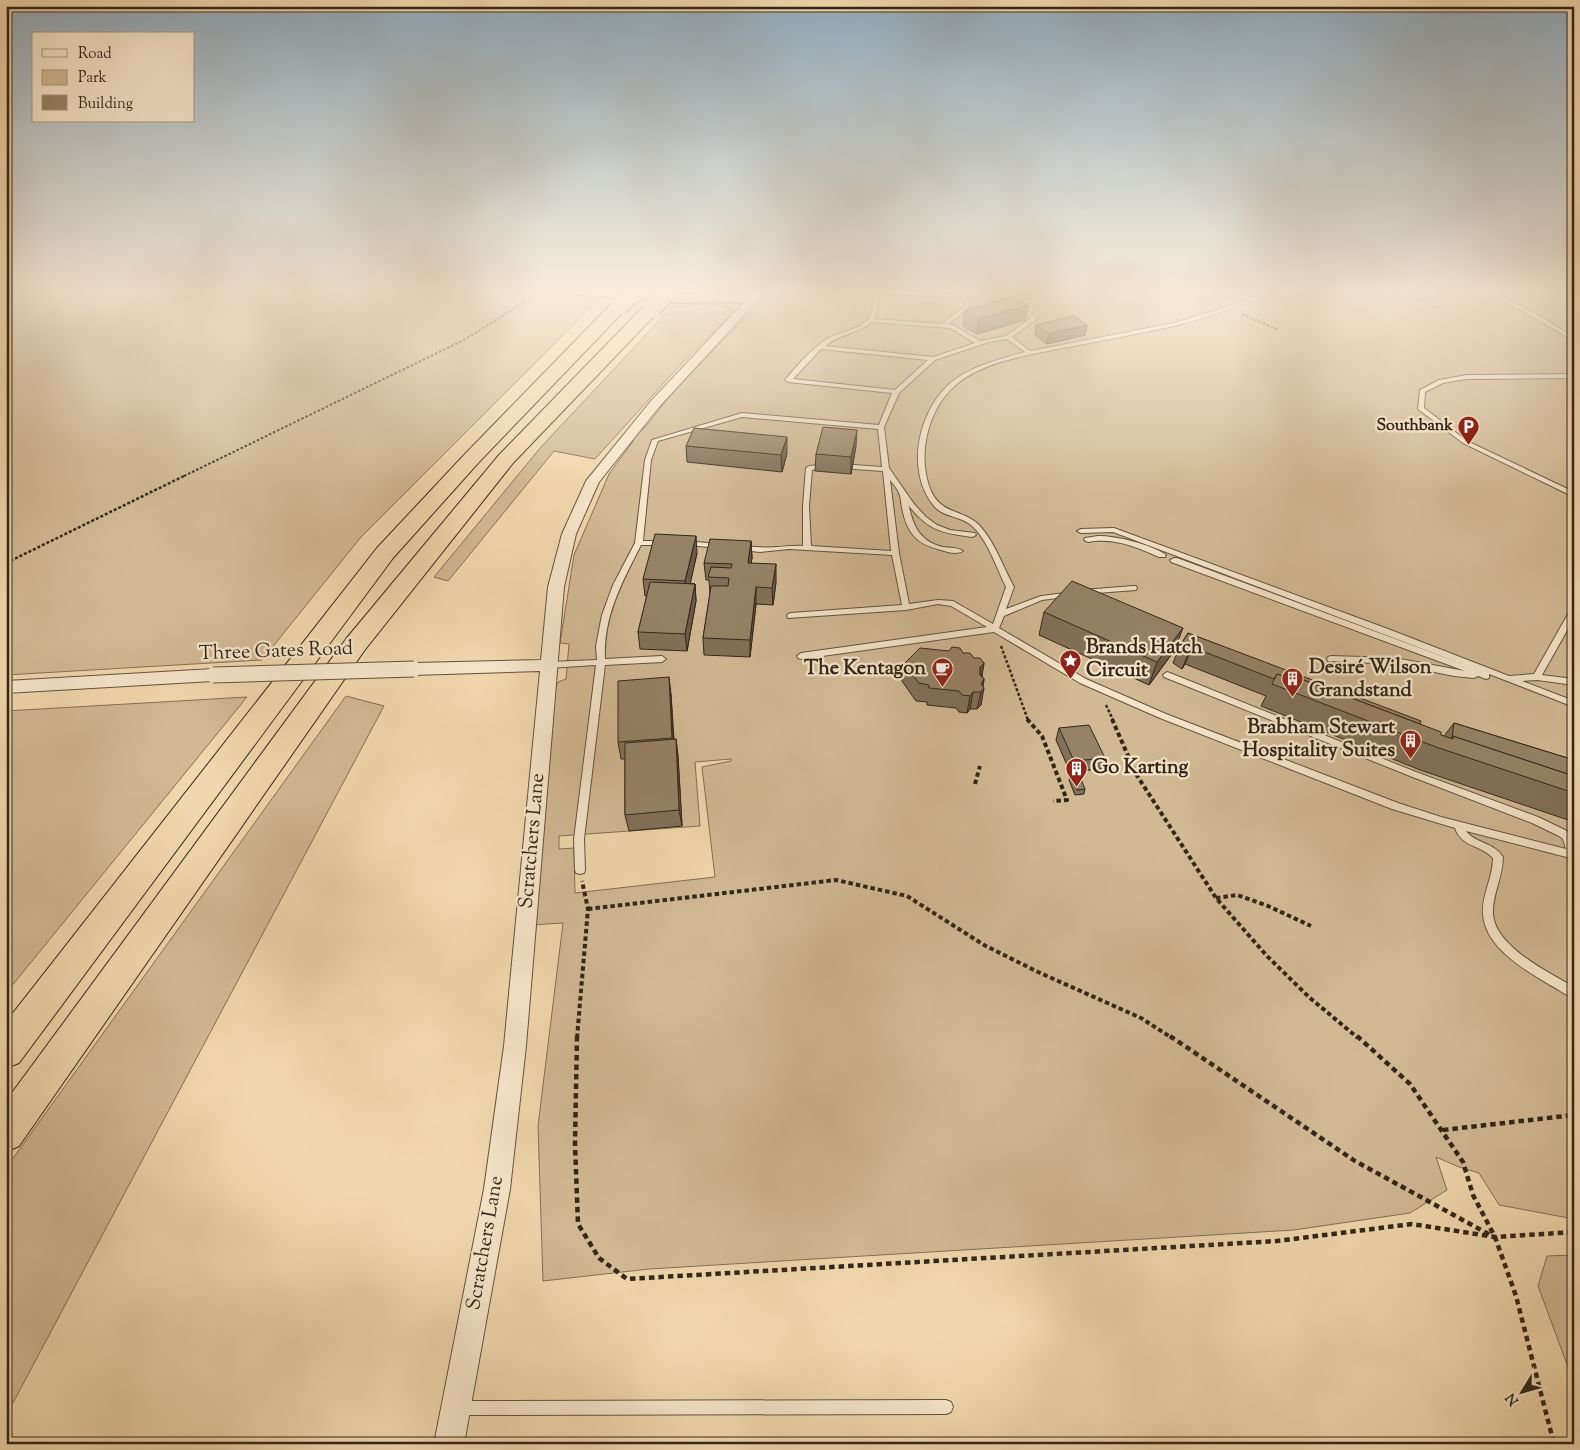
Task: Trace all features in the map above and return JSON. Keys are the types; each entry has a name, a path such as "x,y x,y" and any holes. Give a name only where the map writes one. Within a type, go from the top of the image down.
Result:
{"highway":[{"path":"6,1051 386,553 472,458 578,357"},
{"path":"6,1133 354,645 590,357"}],"street":[{"name":"Scratchers Lane","path":"449,1444 497,1189 515,1046 556,587 568,534 594,481 655,404 699,357"},
{"name":"Three Gates Road","path":"6,687 213,675 548,665"}],"lane":[{"path":"811,357 788,380 896,392"},
{"path":"911,357 933,359"},
{"path":"906,607 895,553 881,427 896,392 933,359 940,357"},
{"path":"995,629 1010,587 977,526 938,506 927,487 920,463 925,429 935,406 953,383 972,371 1017,357"},
{"path":"1574,376 1467,378 1441,381 1422,391 1421,409 1465,442 1574,495"},
{"path":"580,870 579,839 601,662 599,643 611,596 639,543 648,460 655,440 742,415 881,427"},
{"path":"807,549 806,506 809,468 821,465 886,469"},
{"path":"886,469 931,524 952,532 972,535"},
{"path":"903,492 906,516 914,535 928,546 960,551"},
{"path":"1081,531 1114,530 1510,678 1574,704"},
{"path":"1088,540 1106,537 1119,540 1486,676"},
{"path":"639,543 681,543 760,550 789,547 895,553"},
{"path":"1001,614 1041,598 1133,588"},
{"path":"791,616 945,602 963,609 1069,673 1099,688 1352,790 1395,806 1459,825 1573,854"},
{"path":"1537,676 1571,616"},
{"path":"801,656 995,629"},
{"path":"548,665 662,659"},
{"path":"1332,659 1395,661 1454,673 1510,678 1537,676 1574,682"},
{"path":"1167,675 1360,754 1546,824 1567,838 1573,854"},
{"path":"1459,825 1461,834 1465,838 1491,850 1498,857 1498,868 1488,915 1496,935 1520,958 1574,993"},
{"path":"456,1408 946,1407"}],"path":[{"path":"6,563 430,357"},
{"path":"995,629 1028,721 1042,736 1067,800 1054,801"},
{"path":"1099,688 1136,774 1216,898 1273,962 1310,998 1376,1052 1410,1084 1443,1130 1462,1162 1473,1195 1495,1237 1516,1296 1554,1444"},
{"path":"975,784 980,766"},
{"path":"580,870 588,910 576,1046 575,1144 578,1224 599,1258 627,1279 1277,1241 1412,1224 1495,1237 1574,1232"},
{"path":"588,910 836,880 908,896 984,945 1038,972 1141,1018 1355,1161 1495,1237"},
{"path":"1216,898 1237,895 1268,906 1311,926"},
{"path":"1443,1130 1574,1115"}],"green space":[{"path":"6,357 541,357 361,537 262,660 6,675"},
{"path":"626,357 688,357 595,459 554,451 448,581 434,577 541,447"},
{"name":"Brands Hatch Circuit","path":"707,357 1574,357 1574,1219 1499,1205 1479,1173 1436,1157 1447,1190 1410,1213 1294,1230 649,1269 543,1281 538,1126 563,923 531,925 553,693 558,682 566,679 569,644 560,643 574,555 609,474 632,443 636,434 640,432","holes":["731,759 731,761 702,767 715,877 575,893 574,848 559,849 559,836 700,826 695,762"]},
{"path":"346,696 384,706 6,1416 6,1168"},
{"path":"247,697 6,993 6,711"},
{"path":"1574,1255 1574,1369 1568,1367 1538,1286 1547,1256"}],"building":[{"path":"823,427 857,430 851,457 816,454"},
{"path":"694,428 787,437 781,455 686,446"},
{"path":"655,534 696,536 685,581 643,579"},
{"path":"710,539 751,541 748,563 776,564 772,588 756,587 750,640 703,638 711,586 728,586 729,578 708,577 711,567 731,568 732,564 704,563"},
{"path":"1072,581 1183,628 1157,662 1044,612"},
{"path":"650,582 695,584 685,634 638,632"},
{"path":"1188,633 1421,721 1420,724 1288,674 1286,677 1277,674 1274,679 1192,647 1189,652 1180,646"},
{"path":"952,647 960,648 963,653 970,653 974,658 980,658 984,663 980,667 980,675 984,679 981,684 984,688 981,692 973,692 970,696 962,695 959,691 929,688 929,685 919,683 904,664 920,648 949,651"},
{"path":"1277,674 1286,677 1288,674 1441,732 1441,735 1453,739 1453,736 1574,776 1574,793 1436,747 1272,684"},
{"path":"669,677 672,738 618,742 618,681"},
{"path":"1454,723 1574,760 1574,776 1453,736 1452,738"},
{"path":"1089,725 1105,758 1074,761 1059,728"},
{"path":"676,739 679,810 625,815 625,743"},
{"path":"1079,774 1085,789 1077,790 1071,775"}],"place":[{"name":"Southbank","path":"1469,445"},
{"name":"Brands Hatch Circuit","path":"1070,679"},
{"name":"The Kentagon","path":"942,688"},
{"name":"Desiré Wilson Grandstand","path":"1293,698"},
{"name":"Brabham Stewart Hospitality Suites","path":"1411,759"},
{"name":"Go Karting","path":"1076,787"}]}
